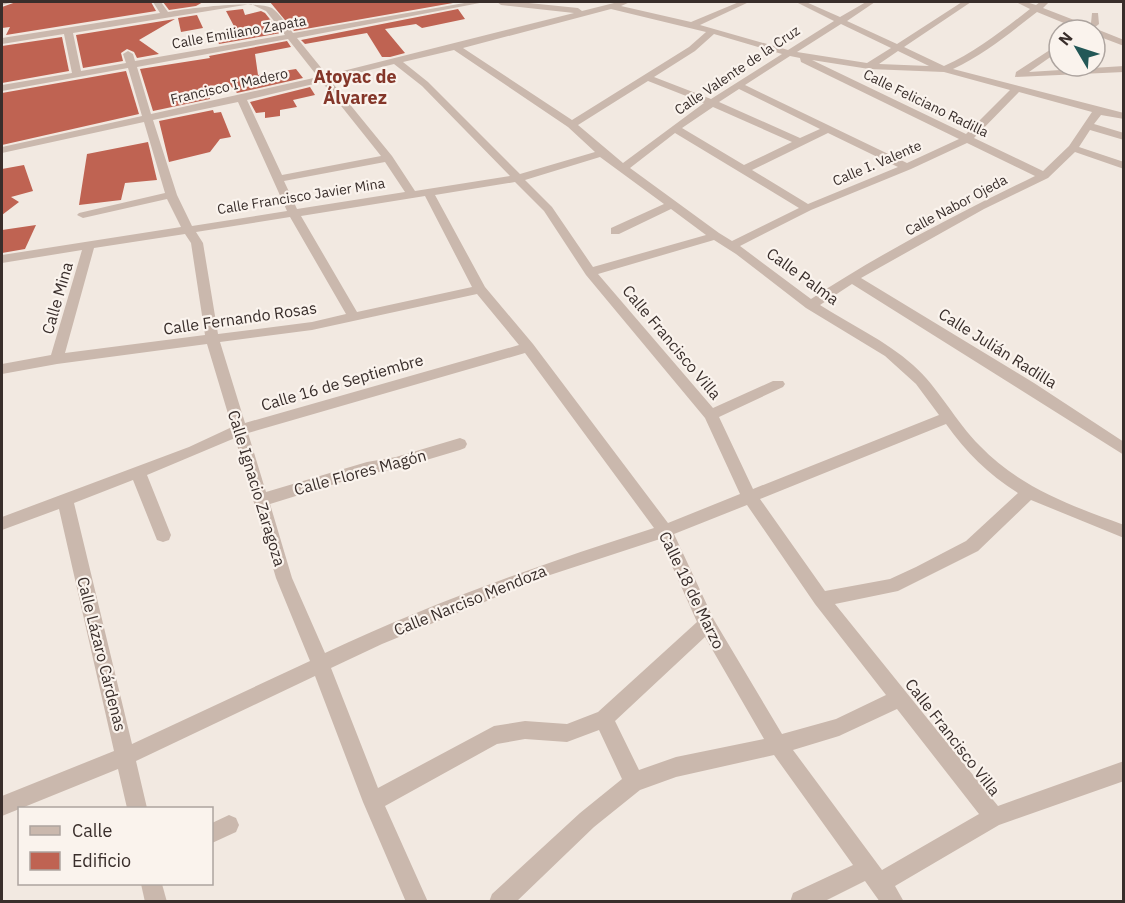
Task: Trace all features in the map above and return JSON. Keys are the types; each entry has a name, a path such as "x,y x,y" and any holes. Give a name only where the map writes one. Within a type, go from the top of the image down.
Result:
{"street":[{"path":"2,2 10,2"},
{"path":"157,2 165,16"},
{"path":"2,41 251,2"},
{"name":"Calle 18 de Marzo","path":"251,2 269,9 388,158 420,193 480,289 528,347 665,531 707,625 778,745 893,902"},
{"name":"Calle Emiliano Zapata","path":"2,88 77,75 130,59 290,37 467,2 480,2"},
{"path":"501,2 588,12"},
{"name":"Francisco I Madero","path":"2,150 241,98 588,12 604,4 626,2"},
{"path":"692,25 745,2"},
{"path":"800,2 945,69 1124,116"},
{"name":"Calle Valente de la Cruz","path":"623,168 675,128 738,85 871,2"},
{"path":"869,66 967,2"},
{"path":"1020,2 1059,18"},
{"path":"604,4 692,25 792,53 869,66 945,69 994,41 1034,8 1045,2"},
{"path":"572,125 692,49 712,31"},
{"path":"68,32 77,75"},
{"path":"1107,37 1124,43"},
{"name":"Calle Palma","path":"456,46 572,125 602,153 715,236 733,245 811,305 899,359 919,378 972,448 995,471 1028,493 1063,509 1123,531"},
{"name":"Calle Feliciano Radilla","path":"792,53 814,66 1044,176"},
{"name":"Calle I. Valente","path":"733,245 807,208 907,167 967,139 1013,87 1018,75 1047,55"},
{"name":"Calle Ignacio Zaragoza","path":"130,59 171,195 197,243 208,324 284,578 374,802 417,902"},
{"name":"Calle Francisco Villa","path":"396,61 425,84 548,209 590,272 711,415 749,496 821,599 994,817"},
{"path":"1018,75 1124,69"},
{"path":"648,78 712,103 802,143"},
{"path":"738,85 907,167"},
{"path":"241,98 293,212 353,316"},
{"name":"Calle Nabor Ojeda","path":"811,305 852,278 980,207 1044,176 1073,148 1098,111"},
{"path":"1089,126 1124,137"},
{"path":"675,128 807,208"},
{"path":"743,170 829,128"},
{"path":"1073,148 1124,166"},
{"name":"Calle Francisco Javier Mina","path":"2,258 519,178 602,153"},
{"path":"278,179 388,158"},
{"path":"82,215 171,195"},
{"path":"615,231 674,204"},
{"path":"590,272 715,236"},
{"name":"Calle Mina","path":"57,358 89,246"},
{"name":"Calle Julián Radilla","path":"852,278 1124,450"},
{"name":"Calle Fernando Rosas","path":"2,369 57,358 312,326 480,289"},
{"name":"Calle 16 de Septiembre","path":"2,524 138,472 239,430 528,347"},
{"path":"711,415 778,384"},
{"name":"Calle Narciso Mendoza","path":"2,806 126,756 376,638 546,569 665,531 948,417"},
{"name":"Calle Flores Magón","path":"261,500 367,468 396,463 460,444"},
{"path":"138,472 163,535"},
{"path":"821,599 892,586 922,572 972,546 1028,493"},
{"name":"Calle Lázaro Cárdenas","path":"65,500 137,807"},
{"path":"374,802 494,735 525,730 567,733 604,719 681,646 707,625"},
{"path":"500,902 586,820 634,782 676,767 778,745 839,726 900,698"},
{"path":"604,719 634,782"},
{"path":"801,901 874,875 994,817 1124,771"},
{"path":"152,885 156,902"}],"building":[{"path":"16,2 151,2 156,11 6,35 10,27 2,28 2,7"},
{"path":"163,2 203,2 196,6 169,10"},
{"path":"270,2 452,2 453,3 294,31"},
{"path":"243,9 245,15 261,11 265,13 281,33 219,44 215,34 236,30 226,11"},
{"path":"458,9 465,19 422,28 416,24 385,29 405,53 390,57 382,57 367,33 305,44 301,40"},
{"path":"197,15 203,28 181,32 178,18"},
{"path":"175,19 139,40 159,54 137,58 134,52 127,49 121,53 123,61 83,68 76,35"},
{"path":"62,37 69,71 2,83 2,46"},
{"path":"287,41 291,47 255,54 258,75 296,69 303,78 237,93 228,83 206,87 210,99 153,111 140,69 210,58 209,56"},
{"path":"126,71 139,114 2,145 2,93"},
{"path":"310,87 315,95 293,100 297,107 280,110 280,116 265,118 265,112 256,113 250,102"},
{"path":"213,110 214,113 221,112 231,137 220,139 210,152 169,162 159,121"},
{"path":"148,142 157,180 125,183 121,200 79,205 87,154"},
{"path":"24,165 33,191 11,197 19,202 2,215 2,169"},
{"path":"36,225 25,249 2,253 2,230"}],"district":[{"name":"Atoyac de Álvarez","path":"355,88"}]}
